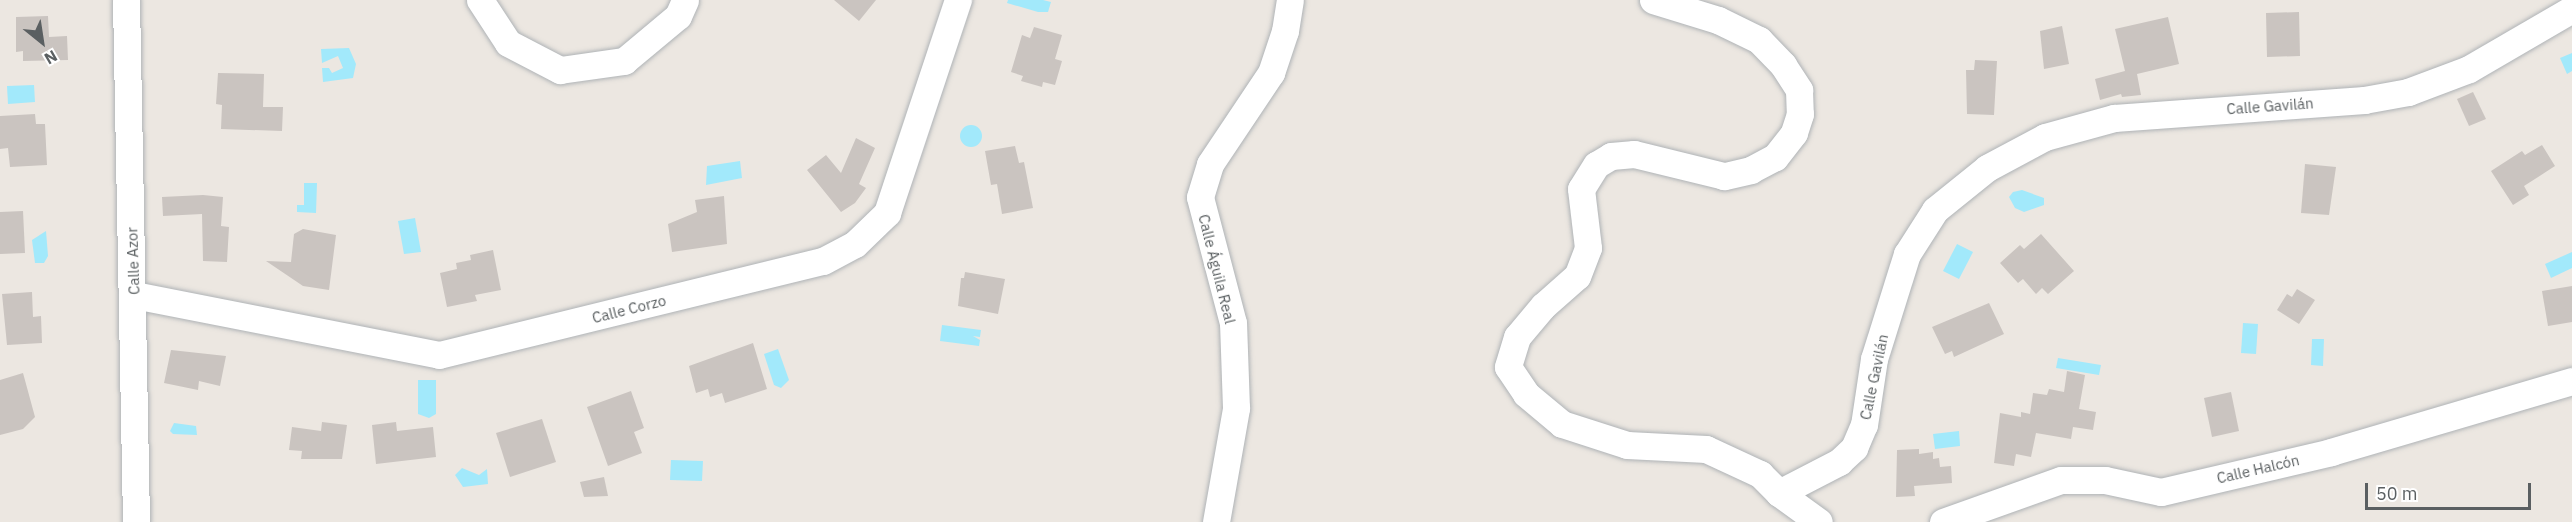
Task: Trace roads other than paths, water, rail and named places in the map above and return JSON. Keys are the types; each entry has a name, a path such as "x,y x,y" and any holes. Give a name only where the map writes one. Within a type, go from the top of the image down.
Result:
{"street":[{"name":"Calle Azor","path":"126,0 134,295 136,522"},
{"path":"480,0 508,43 560,70 624,61 678,16 685,0"},
{"name":"Calle Corzo","path":"134,295 439,355 823,261 855,244 887,213 958,0"},
{"name":"Calle Águila Real","path":"1216,522 1236,408 1233,323 1200,197 1210,164 1271,74 1285,31 1290,0"},
{"path":"1653,0 1718,20 1759,40 1783,65 1798,90 1800,114 1794,133 1775,157 1751,170 1724,176 1634,154 1611,156 1596,165 1581,189 1588,248 1577,276 1543,306 1517,337 1508,367 1526,394 1562,424 1627,445 1706,449 1760,474 1779,493 1818,522"},
{"name":"Calle Gavilán","path":"1779,493 1839,462 1854,448 1864,425 1874,359 1906,254 1935,210 1987,168 2045,137 2114,118 2364,100 2409,92 2469,69 2572,9"},
{"name":"Calle Halcón","path":"1943,522 2061,480 2105,480 2161,492 2331,452 2572,381"}],"water":[{"path":"1008,0 1051,2 1048,12 1038,12 1007,3"},
{"path":"349,48 356,64 353,78 323,82 322,68 329,68 332,73 343,68 338,56 322,63 321,49"},
{"path":"2572,53 2572,71 2567,74 2560,58"},
{"path":"34,85 35,102 8,104 7,86"},
{"path":"971,125 979,128 982,136 979,144 971,147 963,144 960,136 963,128"},
{"path":"740,161 742,178 706,185 707,166"},
{"path":"304,183 317,183 316,213 297,212 297,205 304,205"},
{"path":"2022,190 2044,198 2044,205 2024,212 2015,208 2009,197 2013,192"},
{"path":"415,218 421,252 404,254 398,221"},
{"path":"46,231 48,256 44,263 35,263 32,240"},
{"path":"1957,244 1973,252 1959,279 1943,271"},
{"path":"2572,252 2572,268 2551,278 2545,264"},
{"path":"2243,323 2258,324 2256,354 2241,353"},
{"path":"942,325 981,330 980,337 973,336 980,340 979,346 940,341"},
{"path":"2312,339 2324,339 2323,366 2311,365"},
{"path":"778,349 789,380 781,388 774,385 764,354"},
{"path":"2058,358 2101,365 2099,375 2056,368"},
{"path":"418,380 436,380 436,414 429,418 418,414"},
{"path":"174,423 196,426 197,435 173,434 170,431"},
{"path":"1959,431 1960,446 1935,449 1933,434"},
{"path":"671,460 703,461 702,481 670,480"},
{"path":"462,468 479,475 487,469 488,484 463,487 455,475"}]}
